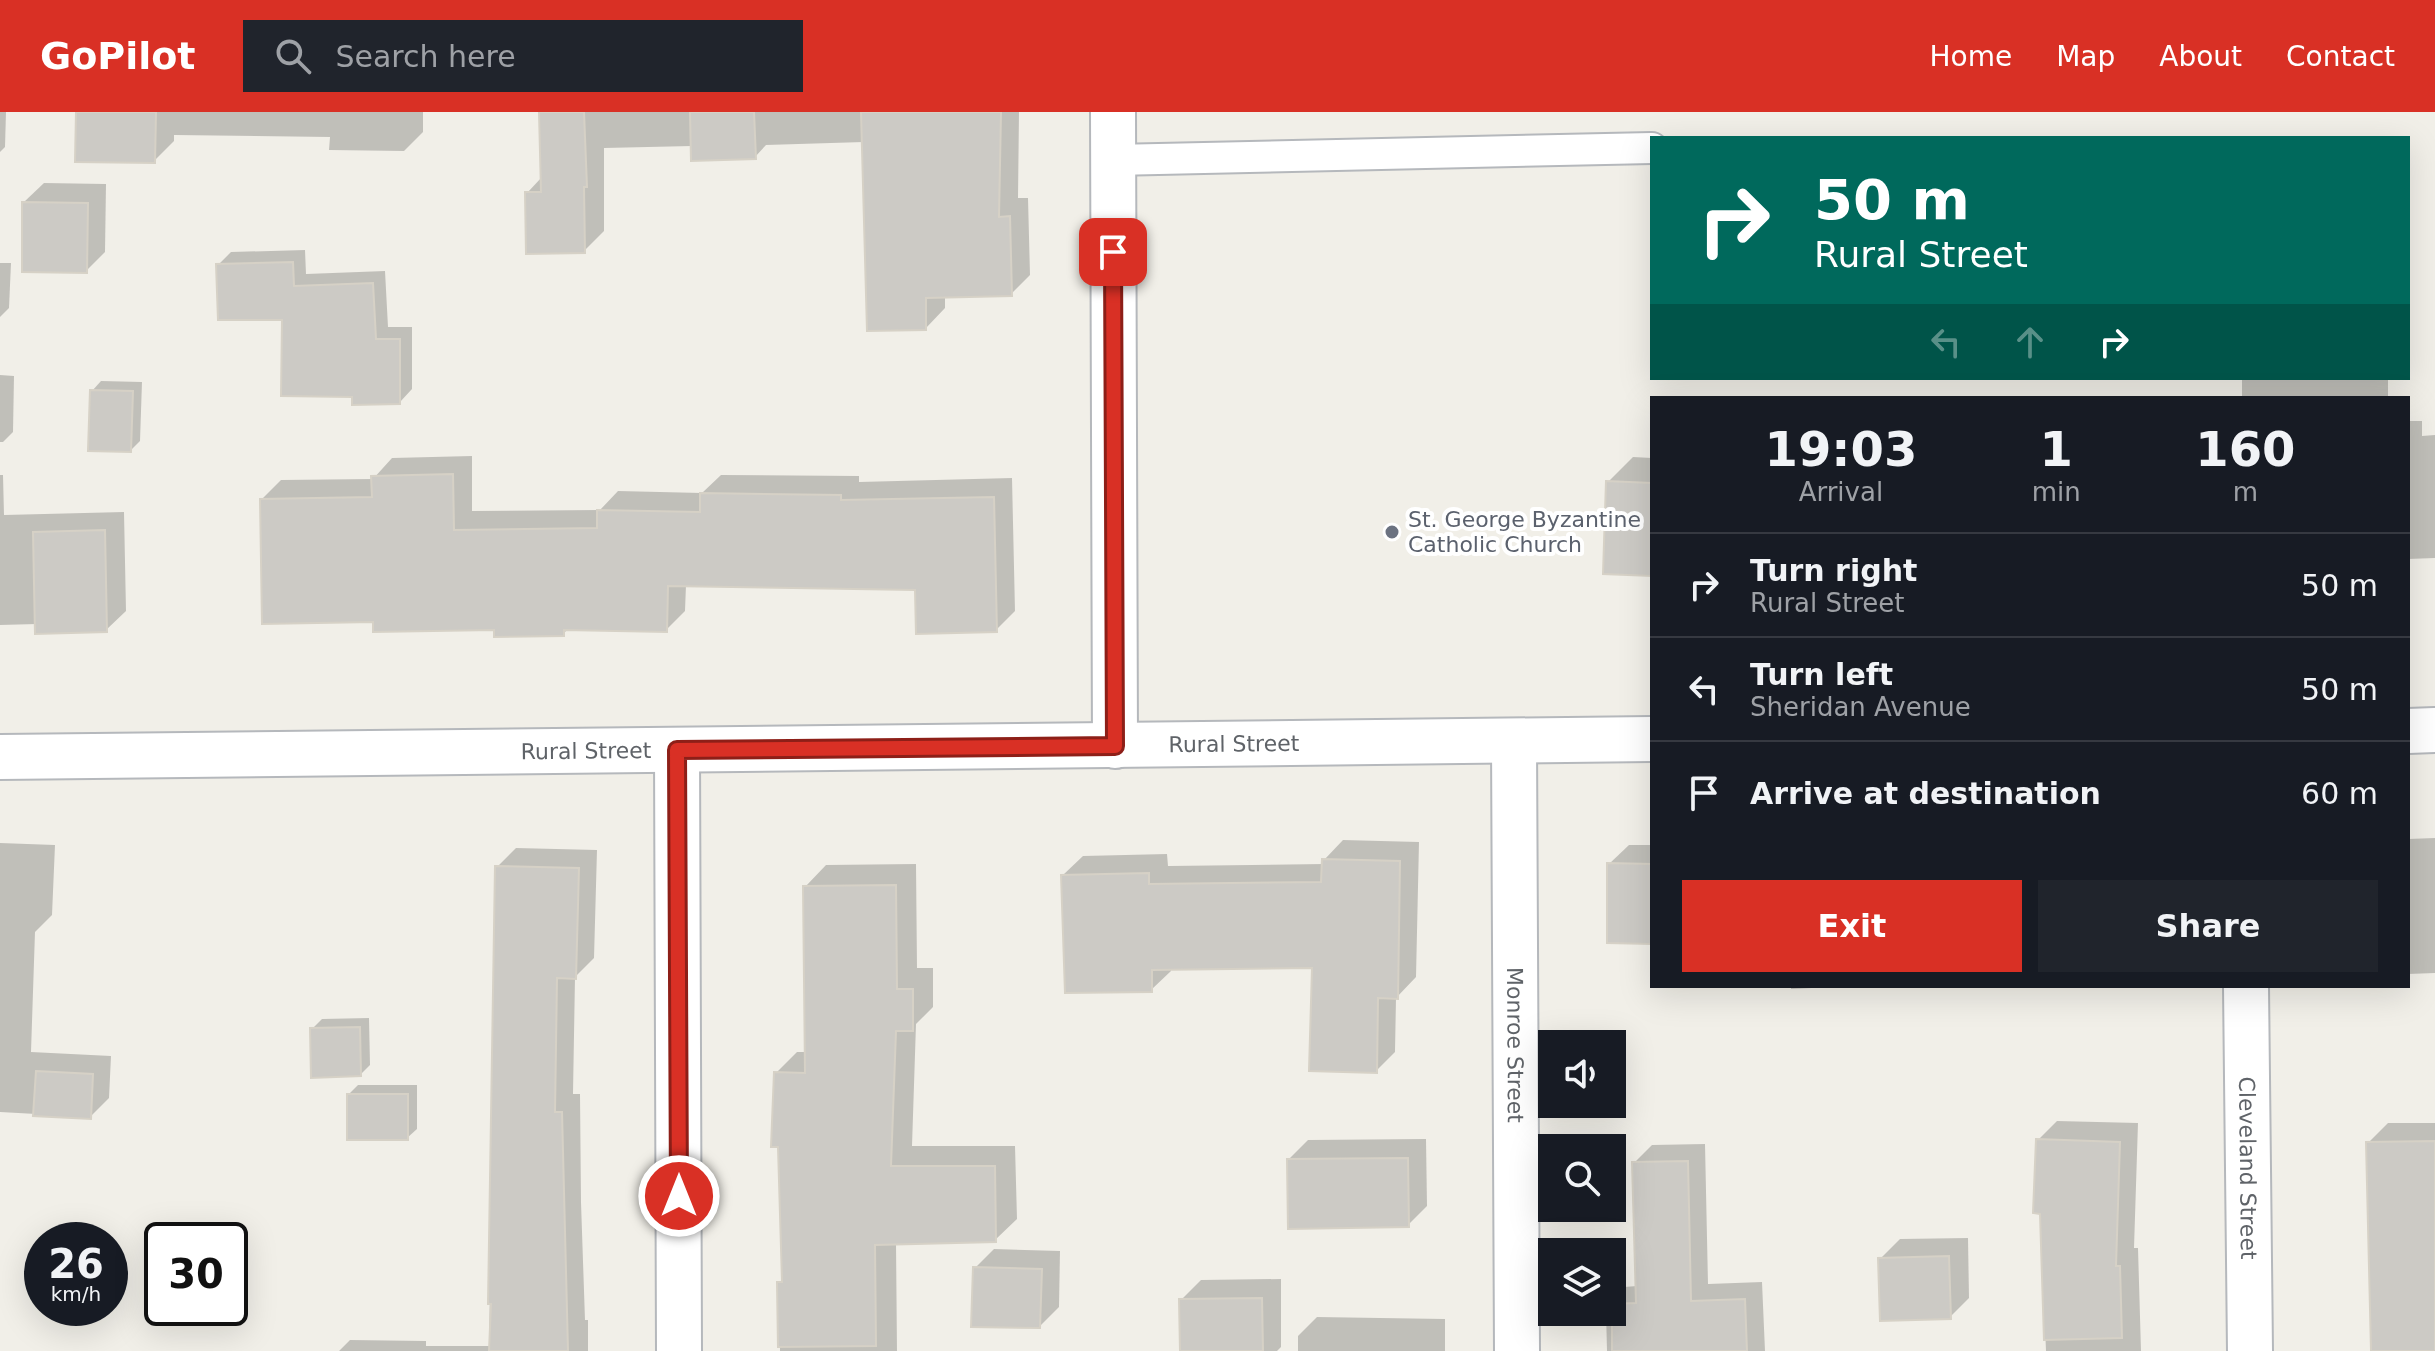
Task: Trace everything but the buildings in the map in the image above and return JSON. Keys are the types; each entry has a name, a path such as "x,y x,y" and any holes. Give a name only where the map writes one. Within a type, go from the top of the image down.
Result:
{"street":[{"path":"1113,112 1115,746"},
{"path":"2410,731 2435,730"},
{"name":"Rural Street","path":"0,757 1650,739"},
{"name":"Monroe Street","path":"1514,741 1517,1351"},
{"path":"677,750 679,1351"},
{"name":"Cleveland Street","path":"2246,988 2250,1351"}],"lane":[{"path":"1113,160 1650,148"}],"place":[{"name":"St. George Byzantine Catholic Church","path":"1392,532"}],"route":[{"path":"679,1196 677,750 1115,746 1113,252"}]}
